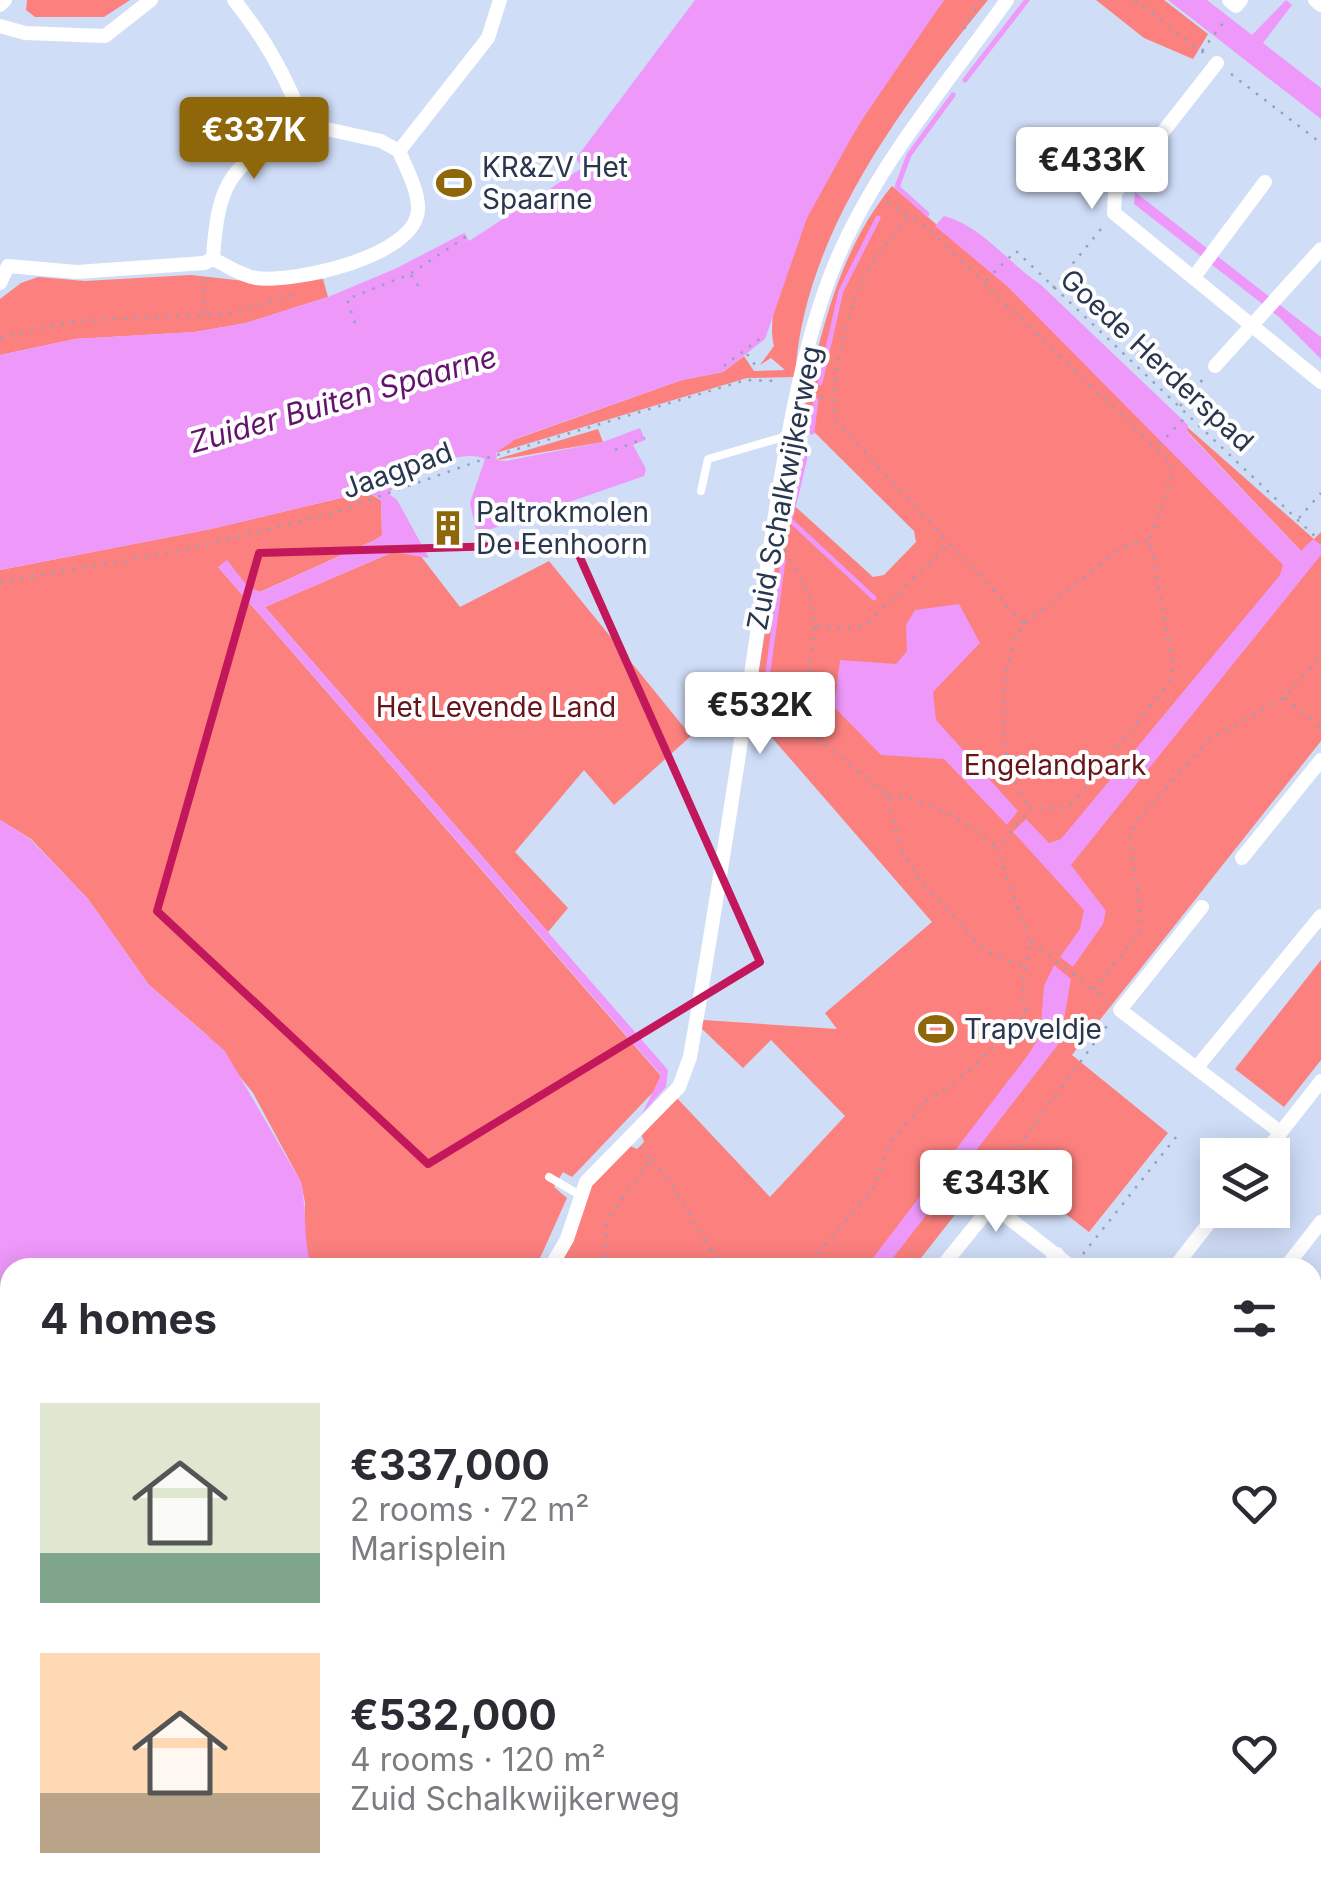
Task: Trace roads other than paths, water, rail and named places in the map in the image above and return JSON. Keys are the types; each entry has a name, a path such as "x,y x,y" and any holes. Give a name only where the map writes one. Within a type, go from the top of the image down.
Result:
{"street":[{"path":"0,26 25,33 104,36 150,0"},
{"path":"234,0 264,36 291,87 304,124"},
{"path":"399,151 488,38 500,0"},
{"path":"1314,0 1321,5"},
{"name":"Zuid Schalkwijkerweg","path":"556,1258 567,1239 578,1194 629,1134 679,1087 690,1056 772,534 819,308 838,258 872,192 930,100 1004,4"},
{"path":"1217,63 1115,193 1114,213 1257,321 1321,381"},
{"path":"0,283 4,261 77,272 209,261 254,278 318,273 392,246 412,230 418,210 399,151 380,142 304,124 240,164 226,186 216,216 209,261"},
{"path":"1197,273 1265,182"},
{"path":"1215,366 1321,249"},
{"path":"1242,858 1321,760"},
{"path":"1202,907 1120,1010 1280,1132"},
{"path":"1198,1068 1321,916"},
{"path":"1275,1138 1321,1081"},
{"path":"948,1258 992,1204 1063,1258"},
{"path":"1293,1258 1321,1222"},
{"path":"1182,1258 1205,1228"},
{"path":"1055,1258 1058,1254"}],"lane":[{"path":"701,491 708,460 792,435"},
{"path":"549,1178 578,1194"}],"water":[{"name":"Zuider Buiten Spaarne","path":"695,0 944,0 859,124 807,218 765,339 723,372 682,380 517,438 496,453 497,460 506,461 603,442 640,428 645,440 633,445 646,469 644,476 477,534 470,503 485,459 463,456 433,464 405,478 389,494 397,500 429,558 393,552 265,607 668,1070 666,1087 642,1114 661,1075 218,567 227,560 248,587 261,592 382,535 381,499 366,492 211,529 0,570 0,355 75,339 194,332 246,323 328,297 397,268 464,233 577,157"},
{"path":"1168,0 1207,0 1252,35 1286,0 1292,5 1263,43 1321,88 1321,119"},
{"path":"1135,192 1321,337 1321,359 1279,317 1134,204"},
{"path":"944,216 983,236 1040,284 1188,425 1187,432 1301,551 1313,539 1321,545 1321,555 1071,865 1106,911 1103,924 1073,967 1060,957 1080,929 1084,910 1013,832 1026,819 1049,843 1061,839 1280,575 1283,565 1008,287 935,226"},
{"path":"959,604 980,643 933,692 936,720 1018,811 1007,825 944,759 881,755 834,707 840,660 896,664 907,651 906,625 915,610"},
{"path":"0,820 30,839 88,899 149,985 225,1051 301,1182 309,1258 0,1258"},
{"path":"1054,965 1071,979 1060,1042 893,1258 873,1258 1040,1036 1044,986"}],"waterway":[{"path":"965,80 1027,0"},
{"path":"927,214 897,187 909,155 953,95"},
{"path":"820,383 841,291 878,218"},
{"path":"812,432 816,400"},
{"path":"805,458 790,520 874,598"},
{"path":"760,731 783,561"}],"place":[{"name":"KR&ZV Het Spaarne","path":"454,183"},
{"name":"Paltrokmolen De Eenhoorn","path":"448,528"},
{"name":"Trapveldje","path":"936,1029"}],"park label":[{"name":"Het Levende Land","path":"496,707"},
{"name":"Engelandpark","path":"1055,765"}]}
